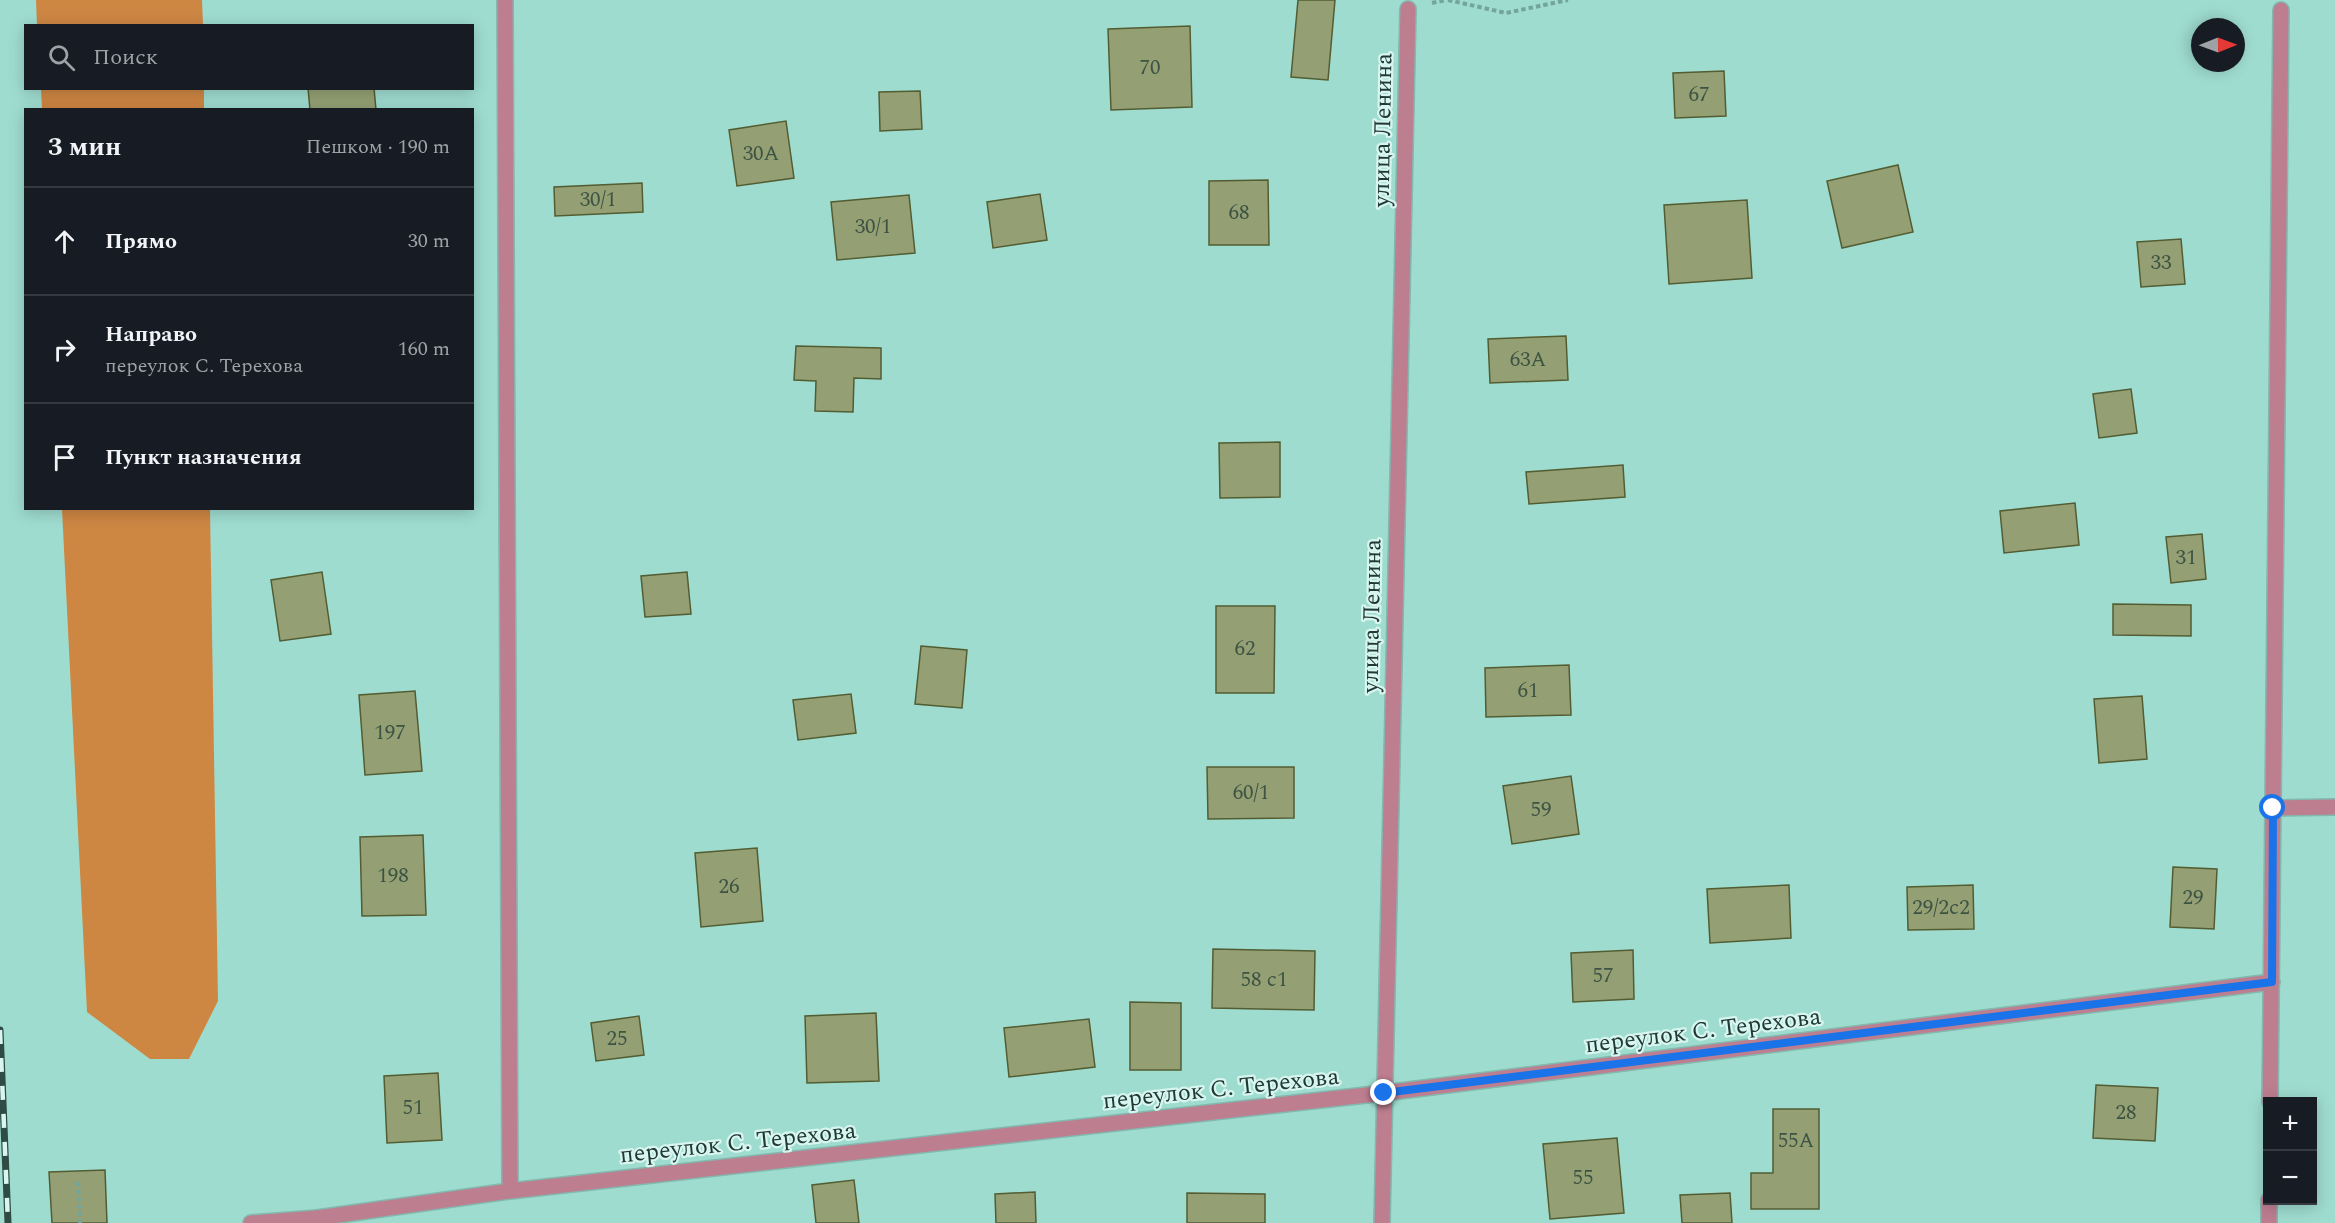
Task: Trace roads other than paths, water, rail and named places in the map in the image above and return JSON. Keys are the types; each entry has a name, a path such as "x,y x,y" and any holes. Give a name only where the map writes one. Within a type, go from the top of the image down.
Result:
{"street":[{"path":"505,0 510,1191"},
{"name":"улица Ленина","path":"1382,1223 1408,9"},
{"path":"2270,1097 2281,10"},
{"path":"2273,808 2335,807"},
{"name":"переулок С. Терехова","path":"250,1223 317,1220 510,1191 1384,1093 2272,982"},
{"path":"2269,1205 2269,1223"}],"railway":[{"path":"0,1030 8,1223"}]}
